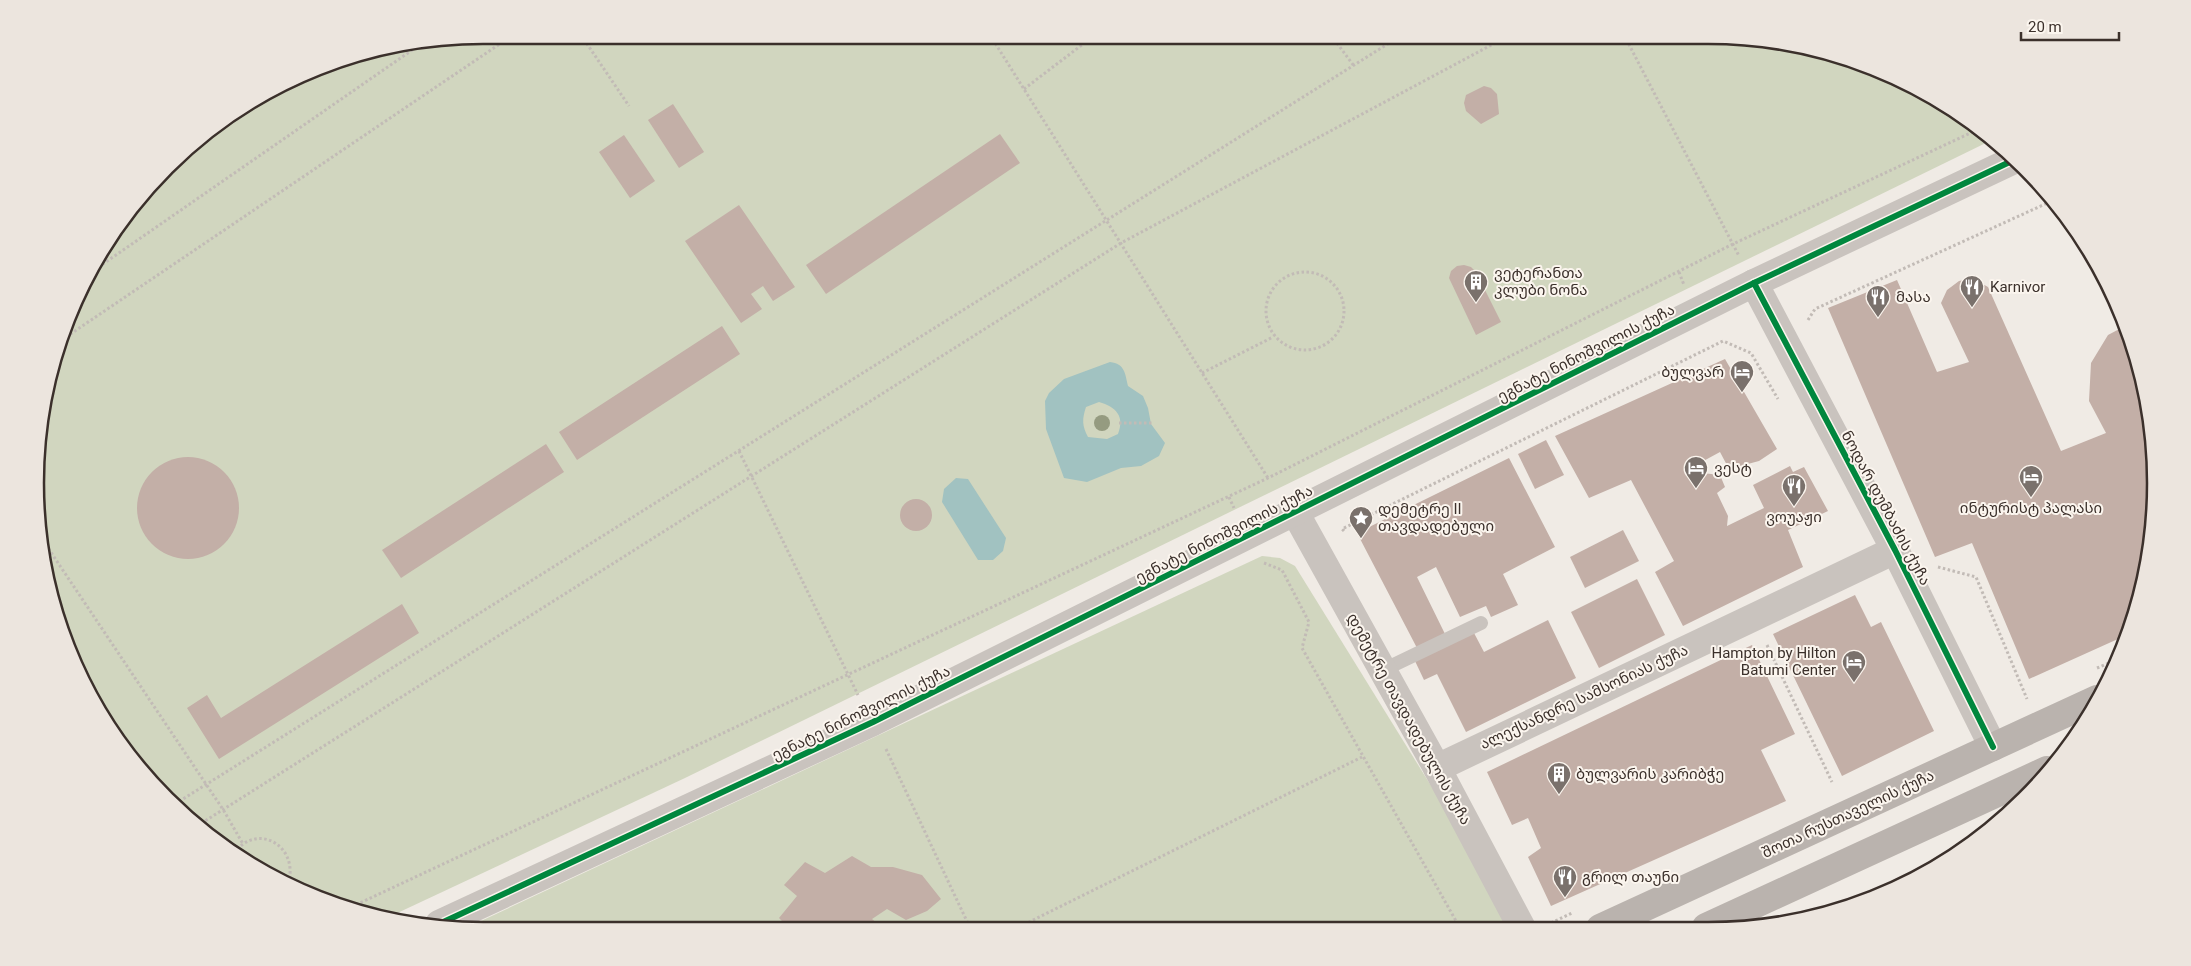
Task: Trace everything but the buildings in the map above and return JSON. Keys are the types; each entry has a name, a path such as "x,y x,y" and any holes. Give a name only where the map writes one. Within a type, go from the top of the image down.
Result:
{"main road":[{"name":"შოთა რუსთაველის ქუჩა","path":"1613,922 2088,703"},
{"path":"1720,922 2031,781"}],"street":[{"name":"ეგნატე ნინოშვილის ქუჩა","path":"448,920 873,722 1754,282 2009,163"},
{"name":"ნოდარ დუმბაძის ქუჩა","path":"1754,282 1895,550 1993,747"},
{"name":"დემეტრე თავდადებულის ქუჩა","path":"1295,512 1437,768 1519,922"},
{"name":"ალექსანდრე სამსონიას ქუჩა","path":"1437,768 1895,550"}],"lane":[{"path":"1383,670 1481,623"}],"path":[{"path":"70,334 500,44"},
{"path":"587,44 629,106"},
{"path":"996,44 1268,478"},
{"path":"1024,89 1083,44"},
{"path":"1338,44 1354,66"},
{"path":"180,801 1388,44"},
{"path":"204,822 1120,243 1493,44"},
{"path":"1629,44 1754,282"},
{"path":"102,265 412,50"},
{"path":"357,903 1229,497 1733,244 1972,132"},
{"path":"1807,322 1815,309 2046,204"},
{"path":"1316,272 1337,286 1346,309 1340,334 1320,349 1295,351 1274,337 1264,314 1271,289 1291,273 1316,272"},
{"path":"1202,373 1274,337"},
{"path":"1346,537 1342,529 1723,341 1751,353 1780,403"},
{"path":"1118,423 1154,423"},
{"path":"739,451 848,675 873,722 967,922"},
{"path":"1229,497 1236,511"},
{"path":"49,550 224,811 242,844"},
{"path":"1259,566 1264,563 1282,570 1309,622 1302,648 1457,922"},
{"path":"1932,565 1976,577 2027,700"},
{"path":"1764,639 1832,782"},
{"path":"1029,922 1362,757"},
{"path":"239,848 252,839 262,839 281,847 291,865 289,877"}],"green space":[{"path":"1708,44 1737,45 1794,52 1849,67 1876,77 1928,103 1985,143 685,778 396,914 342,899 315,889 263,863 239,848 193,813 172,794 153,773 118,727 103,703 77,651 67,624 52,569 45,512 44,483 45,454 52,397 67,342 77,315 103,263 118,239 153,193 172,172 193,153 239,118 289,89 342,67 397,52 454,45"},
{"path":"1262,556 1280,558 1295,566 1515,922 483,922 479,922"}],"water":[{"path":"1110,362 1119,365 1124,370 1128,386 1143,396 1148,408 1151,424 1165,443 1159,456 1141,466 1121,468 1087,482 1064,478 1046,429 1045,401 1049,393 1064,379","holes":["1099,402 1110,407 1120,417 1118,434 1107,439 1088,437 1083,422 1086,407"]},
{"path":"956,478 968,479 1006,538 1003,551 993,560 978,560 942,502 944,489"}],"cycle path":[{"path":"447,920 873,722 1754,283 2009,163"},
{"path":"1754,283 1895,550 1993,747"}],"place":[{"name":"ვეტერანთა კლუბი ნონა","path":"1476,303"},
{"name":"Karnivor","path":"1972,308"},
{"name":"მასა","path":"1878,318"},
{"name":"ბულვარ","path":"1742,393"},
{"name":"ვესტ","path":"1696,489"},
{"name":"ინტურისტ პალასი","path":"2031,498"},
{"name":"ვოუაჟი","path":"1794,507"},
{"name":"დემეტრე II თავდადებული","path":"1361,539"},
{"name":"Hampton by Hilton Batumi Center","path":"1854,683"},
{"name":"ბულვარის კარიბჭე","path":"1559,795"},
{"name":"გრილ თაუნი","path":"1565,898"}]}
